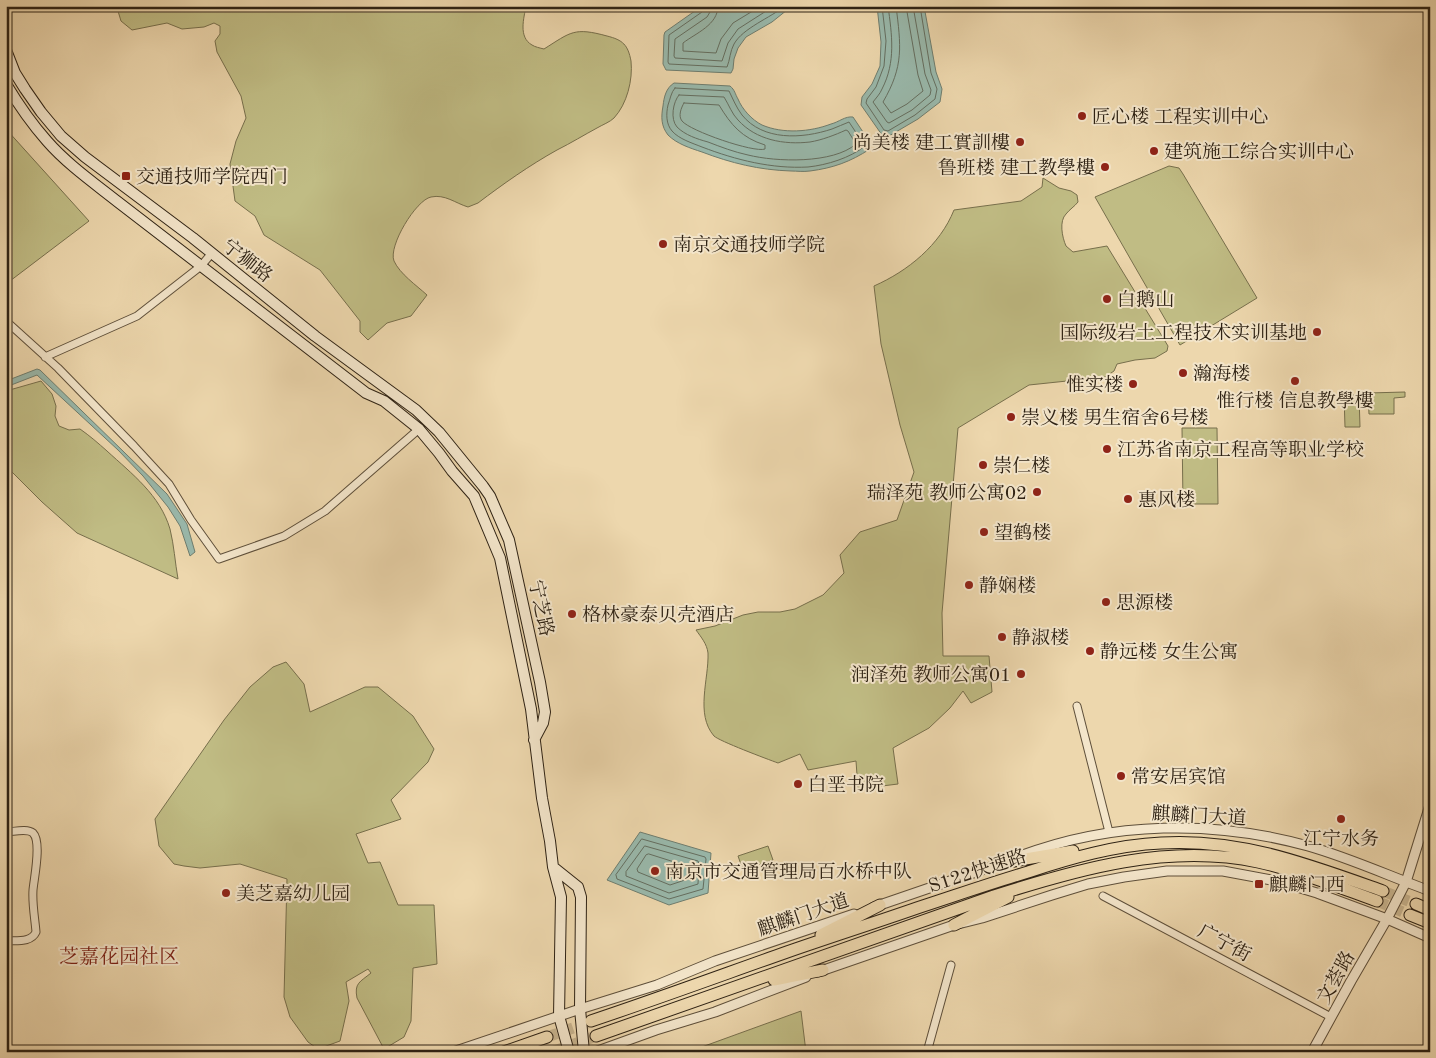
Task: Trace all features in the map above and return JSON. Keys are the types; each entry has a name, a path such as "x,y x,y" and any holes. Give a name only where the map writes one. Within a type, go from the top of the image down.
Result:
{"highway":[{"name":"S122快速路","path":"592,1021 673,994 790,951 1045,866 1071,858 1120,848 1161,843 1233,846 1261,851 1300,862 1383,891"},
{"path":"1002,863 1068,852 1120,848"},
{"name":"S122快速路","path":"596,1036 994,896 1083,870 1176,856 1237,858 1300,873 1377,901"},
{"path":"954,925 1037,882"},
{"path":"1416,904 1430,910"},
{"path":"790,951 880,905"},
{"path":"1410,916 1430,923"},
{"path":"735,987 823,970"},
{"path":"504,1052 547,1037"}],"main road":[{"name":"宁狮路","path":"6,50 15,73 25,89 61,136 85,157 315,336 416,410 439,432 483,486"},
{"name":"宁狮路","path":"6,84 27,117 48,142 82,174 366,393 384,401 418,429 474,496"},
{"name":"宁芝路","path":"483,486 490,496 509,540 540,682 545,712 543,723 534,740"},
{"name":"宁芝路","path":"474,496 500,558 531,709 553,867 561,897 559,1016 569,1052"},
{"path":"553,867 578,887 581,897 580,1009 584,1052"}],"street":[{"path":"45,357 137,316 201,266 211,254"},
{"path":"6,321 65,375 169,484 191,520 219,559 284,536 325,511 418,429"},
{"path":"1077,706 1109,832"},
{"name":"文荟路","path":"1312,1052 1406,882 1430,805"},
{"name":"麒麟门大道","path":"453,1052 657,984 715,961 1032,852 1064,842 1109,832 1162,828 1238,832 1275,838 1310,847 1430,891"},
{"path":"6,832 28,831 33,833 36,838 38,861 33,891 36,932 34,937 6,941"},
{"path":"595,1052 656,1030 715,1012 776,990 823,970 954,925 1088,884 1167,871 1223,871 1277,881 1317,893 1387,919 1430,938"},
{"name":"广宁街","path":"1103,896 1331,1017"},
{"path":"927,1052 951,965"}],"shaded area":[{"path":"181,6 526,6 523,32 528,42 532,45 544,49 567,35 580,32 596,33 621,41 628,51 631,61 630,84 626,99 619,112 612,119 537,162 478,203 468,207 436,196 425,200 418,206 399,235 393,254 394,261 400,270 427,295 411,316 387,323 368,340 360,332 360,321 320,270 264,235 255,216 235,201 230,164 236,141 246,118 241,96 217,52 215,41 220,34 220,26 214,23 204,27 182,29 167,23 132,30 121,21 118,11 143,7 168,9"},
{"path":"6,129 89,221 6,284"},
{"path":"1169,166 1179,168 1257,298 1180,345 1095,197"},
{"path":"1043,178 1059,188 1071,191 1077,195 1078,202 1062,221 1062,234 1066,246 1073,252 1107,246 1168,346 1167,351 1155,358 1117,364 1114,371 1105,377 1029,385 958,428 942,613 943,656 989,656 992,692 971,703 963,691 950,708 929,728 893,748 898,784 858,789 856,761 808,770 800,754 778,763 714,736 708,727 704,707 708,653 705,644 696,630 715,626 743,615 795,609 823,595 844,573 840,555 860,532 897,520 914,472 900,425 881,344 874,286 899,273 921,256 940,235 954,210 1021,201 1042,187"},
{"path":"41,381 52,394 56,406 55,416 59,426 69,430 80,429 91,437 152,495 170,529 178,579 77,533 6,466 6,391"},
{"path":"1405,392 1405,397 1394,398 1394,414 1369,414 1368,393"},
{"path":"1344,395 1359,395 1360,427 1345,427"},
{"path":"1182,428 1217,428 1218,504 1183,504"},
{"path":"286,662 304,684 310,712 365,687 378,687 413,716 434,749 428,762 391,800 401,819 356,834 368,863 380,862 398,905 434,905 437,964 413,968 411,1021 404,1037 384,1049 356,993 357,986 371,973 368,969 346,982 349,1001 340,1041 318,1049 308,1042 290,1017 284,997 287,879 240,864 200,868 174,864 159,846 155,819 224,720 250,687 273,667"},
{"path":"768,846 773,860 743,870 738,856"},
{"path":"801,1011 806,1052 688,1052"}],"water":[{"path":"702,6 792,6 772,22 746,37 738,48 731,73 666,70 663,64 665,32"},
{"path":"877,6 924,6 936,72 942,89 940,102 918,119 889,136 882,135 861,105 862,97 872,84 880,66 881,42"},
{"path":"674,83 730,86 742,107 751,117 762,125 779,130 814,129 847,117 853,117 871,144 870,149 841,164 805,171 756,167 734,163 713,156 680,143 666,132 662,121 663,103 667,90"},
{"path":"37,369 167,494 187,524 195,552 190,556 180,526 168,507 143,476 118,450 37,375 6,387 6,381"},
{"path":"640,832 711,853 708,893 669,905 607,880"}],"tunnel":[{"path":"1383,891 1416,904"},
{"path":"1377,901 1410,915"},
{"path":"547,1037 590,1022"},
{"path":"552,1052 596,1036"}],"place":[{"name":"匠心楼 工程实训中心","path":"1082,116"},
{"name":"尚美楼 建工實訓樓","path":"1020,142"},
{"name":"建筑施工综合实训中心","path":"1154,151"},
{"name":"鲁班楼 建工教學樓","path":"1105,167"},
{"name":"交通技师学院西门","path":"126,176"},
{"name":"南京交通技师学院","path":"663,244"},
{"name":"白鹅山","path":"1107,299"},
{"name":"国际级岩土工程技术实训基地","path":"1317,332"},
{"name":"瀚海楼","path":"1183,373"},
{"name":"惟行楼 信息教學樓","path":"1295,381"},
{"name":"惟实楼","path":"1133,384"},
{"name":"崇义楼 男生宿舍6号楼","path":"1011,417"},
{"name":"江苏省南京工程高等职业学校","path":"1107,449"},
{"name":"崇仁楼","path":"983,465"},
{"name":"瑞泽苑 教师公寓02","path":"1037,492"},
{"name":"惠风楼","path":"1128,499"},
{"name":"望鹤楼","path":"984,532"},
{"name":"静娴楼","path":"969,585"},
{"name":"思源楼","path":"1106,602"},
{"name":"格林豪泰贝壳酒店","path":"572,614"},
{"name":"静淑楼","path":"1002,637"},
{"name":"静远楼 女生公寓","path":"1090,651"},
{"name":"润泽苑 教师公寓01","path":"1021,674"},
{"name":"常安居宾馆","path":"1121,776"},
{"name":"白垩书院","path":"798,784"},
{"name":"江宁水务","path":"1341,819"},
{"name":"南京市交通管理局百水桥中队","path":"655,871"},
{"name":"麒麟门西","path":"1259,884"},
{"name":"美芝嘉幼儿园","path":"226,893"}],"district":[{"name":"芝嘉花园社区","path":"119,956"}]}
